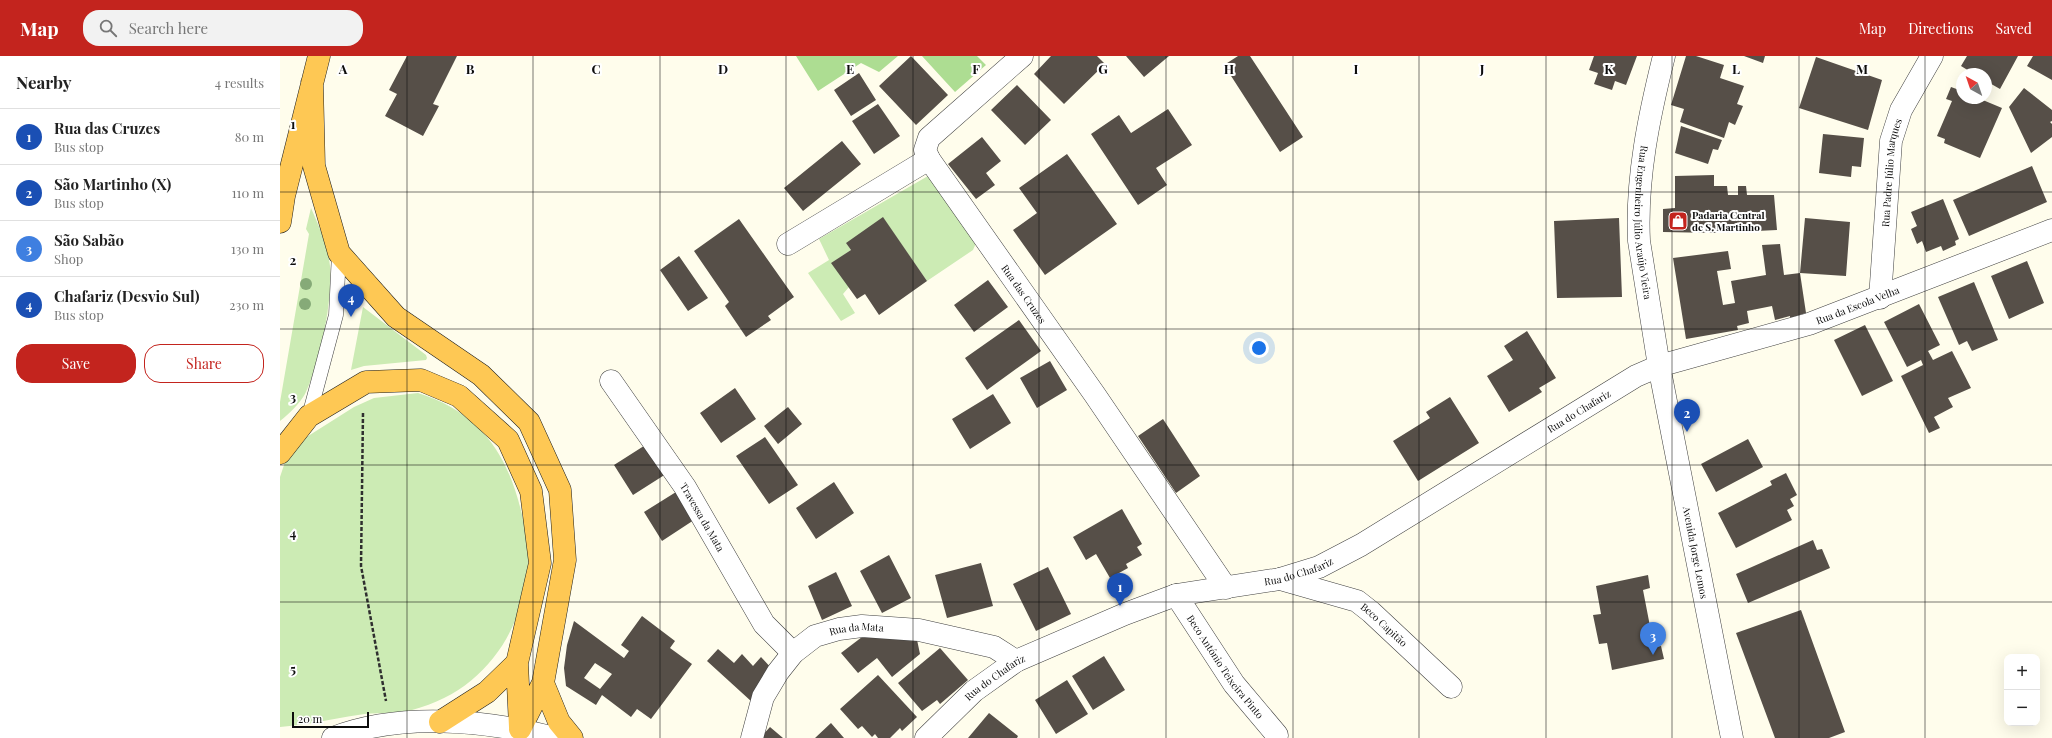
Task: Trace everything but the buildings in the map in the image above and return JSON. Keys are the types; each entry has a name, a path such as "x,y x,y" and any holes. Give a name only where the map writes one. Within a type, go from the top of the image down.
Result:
{"highway":[{"path":"280,222 284,196 320,56"},
{"path":"312,83 314,166 339,253 396,317 481,375 529,422 560,490 565,560 543,683 519,733"},
{"path":"280,453 309,416 366,382 421,380 459,396 508,440 531,492 540,563 517,663 519,733"},
{"path":"440,722 487,692 517,663"},
{"path":"543,683 559,722 572,738"}],"street":[{"path":"788,244 929,159 924,150 929,138 1022,56"},
{"name":"Rua Engenheiro Júlio Araújo Vieira","path":"1659,366 1639,241 1638,224 1643,158 1651,107 1664,56"},
{"name":"Rua Padre Júlio Marques","path":"1880,298 1891,141 1901,110 1932,56"},
{"name":"Rua das Cruzes","path":"929,159 1095,395 1226,588"},
{"name":"Rua da Escola Velha","path":"1659,366 1809,324 1880,298 2052,230"},
{"name":"Rua do Chafariz","path":"926,738 974,691 1016,661 1125,614 1176,595 1280,579 1319,566 1362,545 1636,376 1659,366"},
{"name":"Avenida Jorge Lemos","path":"1659,366 1732,738"},
{"name":"Travessa da Mata","path":"611,381 685,487 764,624 793,653"},
{"name":"Beco Capitão","path":"1280,579 1357,601 1371,612 1451,688"},
{"name":"Beco António Teixeira Pinto","path":"1176,595 1234,684 1277,735"},
{"name":"Rua da Mata","path":"752,738 763,697 793,653 815,636 839,629 862,626 919,630 994,647 1016,661"},
{"path":"333,738 348,732 390,724 440,722 481,724 519,733 555,738"}],"lane":[{"path":"309,416 336,315 339,253"}],"path":[{"path":"366,382 363,410 361,566 390,724"}],"green space":[{"path":"796,56 898,56 879,72 861,63 818,91"},
{"path":"922,56 977,56 986,65 955,92"},
{"path":"928,176 976,243 973,250 927,281 883,218 847,244 851,250 832,263 849,287 843,294 855,313 841,321 808,273 829,260 819,239"},
{"path":"311,208 323,236 329,259 330,280 327,313 316,366 311,381 305,394 294,409 280,421 280,402 309,234 306,229"},
{"path":"363,307 426,355 426,360 364,366 351,370"},
{"path":"418,393 459,412 476,425 489,440 510,476 523,519 527,519 529,551 526,582 519,611 507,638 490,662 468,683 442,699 412,710 392,713 365,714 280,727 280,477 285,462 305,438 354,407 374,398"}],"place":[{"name":"Padaria Central de S. Martinho","path":"1678,221"},
{"name":"Chafariz (Desvio Sul)","path":"351,317"},
{"name":"São Martinho (X)","path":"1687,432"},
{"name":"Rua das Cruzes","path":"1120,606"},
{"name":"São Sabão","path":"1653,655"}]}
